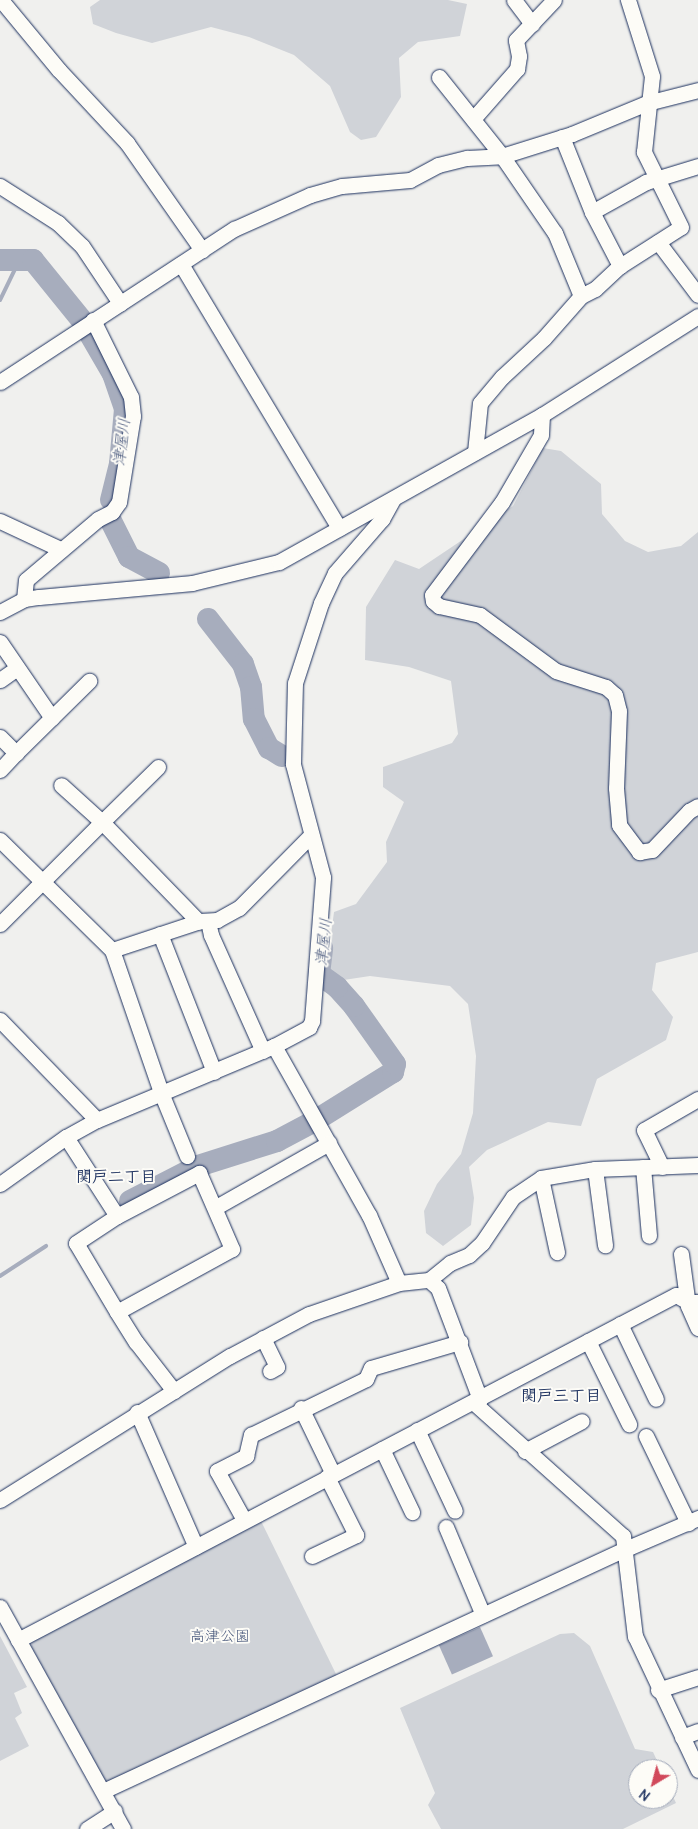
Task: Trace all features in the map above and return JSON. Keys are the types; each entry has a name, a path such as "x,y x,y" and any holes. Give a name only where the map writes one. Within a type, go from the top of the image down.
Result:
{"street":[{"path":"1,0 59,70 126,144 202,250"},
{"path":"514,0 532,24"},
{"path":"473,119 517,69 519,56 516,40 554,0"},
{"path":"475,452 480,403 581,296 595,289 620,266 682,227 644,152 647,103 652,76 628,0"},
{"path":"439,78 502,156 555,233 581,296"},
{"path":"0,382 234,229 310,195 342,186 410,180 438,164 467,158 502,156 562,137 647,103 698,90"},
{"path":"562,137 592,212 620,266"},
{"path":"592,212 656,179 698,166"},
{"path":"0,186 58,222 76,240 120,303"},
{"path":"658,242 698,296"},
{"path":"181,264 339,528"},
{"path":"0,612 24,600 192,583 278,562 542,415 698,316"},
{"path":"24,600 26,580 60,549 98,519 112,512 119,502 133,416 131,397 93,320"},
{"path":"542,415 542,435 512,485 432,594 433,601 439,606 480,615 556,671 606,687 615,695 619,711 616,788 619,825 639,852 652,850 689,811 698,806"},
{"path":"0,1184 66,1137 97,1120 268,1049 309,1026 312,1021 323,877 293,764 295,684 321,604 335,573 382,518 392,499"},
{"path":"0,521 60,549"},
{"path":"0,642 52,718"},
{"path":"0,680 17,668"},
{"path":"0,770 89,681"},
{"path":"0,737 16,754"},
{"path":"0,924 158,766"},
{"path":"61,785 204,921 268,1049 329,1143 369,1215 399,1283"},
{"path":"112,950 204,921 217,920 239,908 312,835"},
{"path":"0,840 112,950 162,1094 187,1156"},
{"path":"160,934 214,1072"},
{"path":"0,1020 97,1120"},
{"path":"662,1167 644,1130 698,1099"},
{"path":"66,1137 117,1216"},
{"path":"216,1206 329,1143"},
{"path":"0,1500 137,1412 263,1338 309,1314 399,1283 429,1280 450,1263 469,1255 482,1243 513,1197 541,1178 595,1169 698,1165"},
{"path":"643,1167 649,1236"},
{"path":"595,1169 605,1245"},
{"path":"117,1312 232,1249 216,1206 199,1173 117,1216 76,1243 117,1312 136,1342 174,1391"},
{"path":"541,1178 557,1252"},
{"path":"681,1254 698,1328"},
{"path":"429,1280 445,1299 477,1400 526,1451 623,1536 623,1550 635,1636 658,1690 698,1770"},
{"path":"18,1640 676,1295 693,1302"},
{"path":"620,1324 656,1399"},
{"path":"263,1338 277,1367 270,1371"},
{"path":"588,1341 628,1424"},
{"path":"244,1520 217,1471 246,1456 251,1435 301,1408 366,1378 371,1368 460,1342"},
{"path":"301,1408 356,1535 312,1556"},
{"path":"137,1412 196,1547"},
{"path":"526,1451 582,1421"},
{"path":"417,1430 455,1511"},
{"path":"103,1791 623,1550 693,1521 646,1436"},
{"path":"382,1449 412,1512"},
{"path":"446,1527 483,1615"},
{"path":"0,1607 115,1811 123,1829"},
{"path":"658,1690 698,1676"},
{"path":"682,1737 698,1731"},
{"path":"88,1829 115,1811"}],"green space":[{"path":"100,0 448,0 467,4 460,36 418,42 399,58 401,97 376,137 361,140 350,132 330,86 294,55 249,37 211,27 152,43 116,33 93,24 90,7"},
{"path":"543,448 561,451 601,484 602,514 625,541 648,552 681,546 698,532 698,952 656,963 652,990 673,1017 666,1040 597,1079 581,1126 548,1122 487,1150 469,1167 474,1198 471,1225 443,1246 426,1233 424,1211 437,1184 461,1154 473,1113 476,1056 468,1004 450,986 370,976 337,981 326,972 334,912 356,904 387,862 386,842 404,802 383,787 383,767 452,743 458,734 451,681 409,667 365,660 366,607 395,560 419,569 513,506"},
{"name":"高津公園","path":"260,1519 337,1676 112,1781 103,1782 31,1646 33,1639"},
{"path":"574,1633 590,1646 635,1749 653,1752 656,1759 628,1759 628,1809 664,1809 623,1829 441,1829 428,1805 435,1793 400,1708 560,1634"},
{"path":"0,1636 27,1687 14,1693 22,1713 15,1718 29,1746 0,1761"}],"water":[{"path":"480,1627 493,1656 452,1675 439,1645"}],"waterway":[{"path":"0,300 15,269 10,259"},
{"name":"津屋川","path":"0,260 33,260 80,318"},
{"name":"津屋川","path":"88,331 113,374 125,409 120,464 111,500"},
{"name":"津屋川","path":"111,521 129,557 159,573"},
{"name":"津屋川","path":"208,619 243,664 251,687 254,719 269,748 282,756"},
{"name":"津屋川","path":"321,1117 393,1072 395,1064 354,1006 337,987 319,974 322,948"},
{"name":"津屋川","path":"130,1201 198,1166 277,1141 312,1122"},
{"path":"0,1276 46,1246"}],"district":[{"name":"関戸二丁目","path":"116,1176"},
{"name":"関戸三丁目","path":"561,1395"}]}
